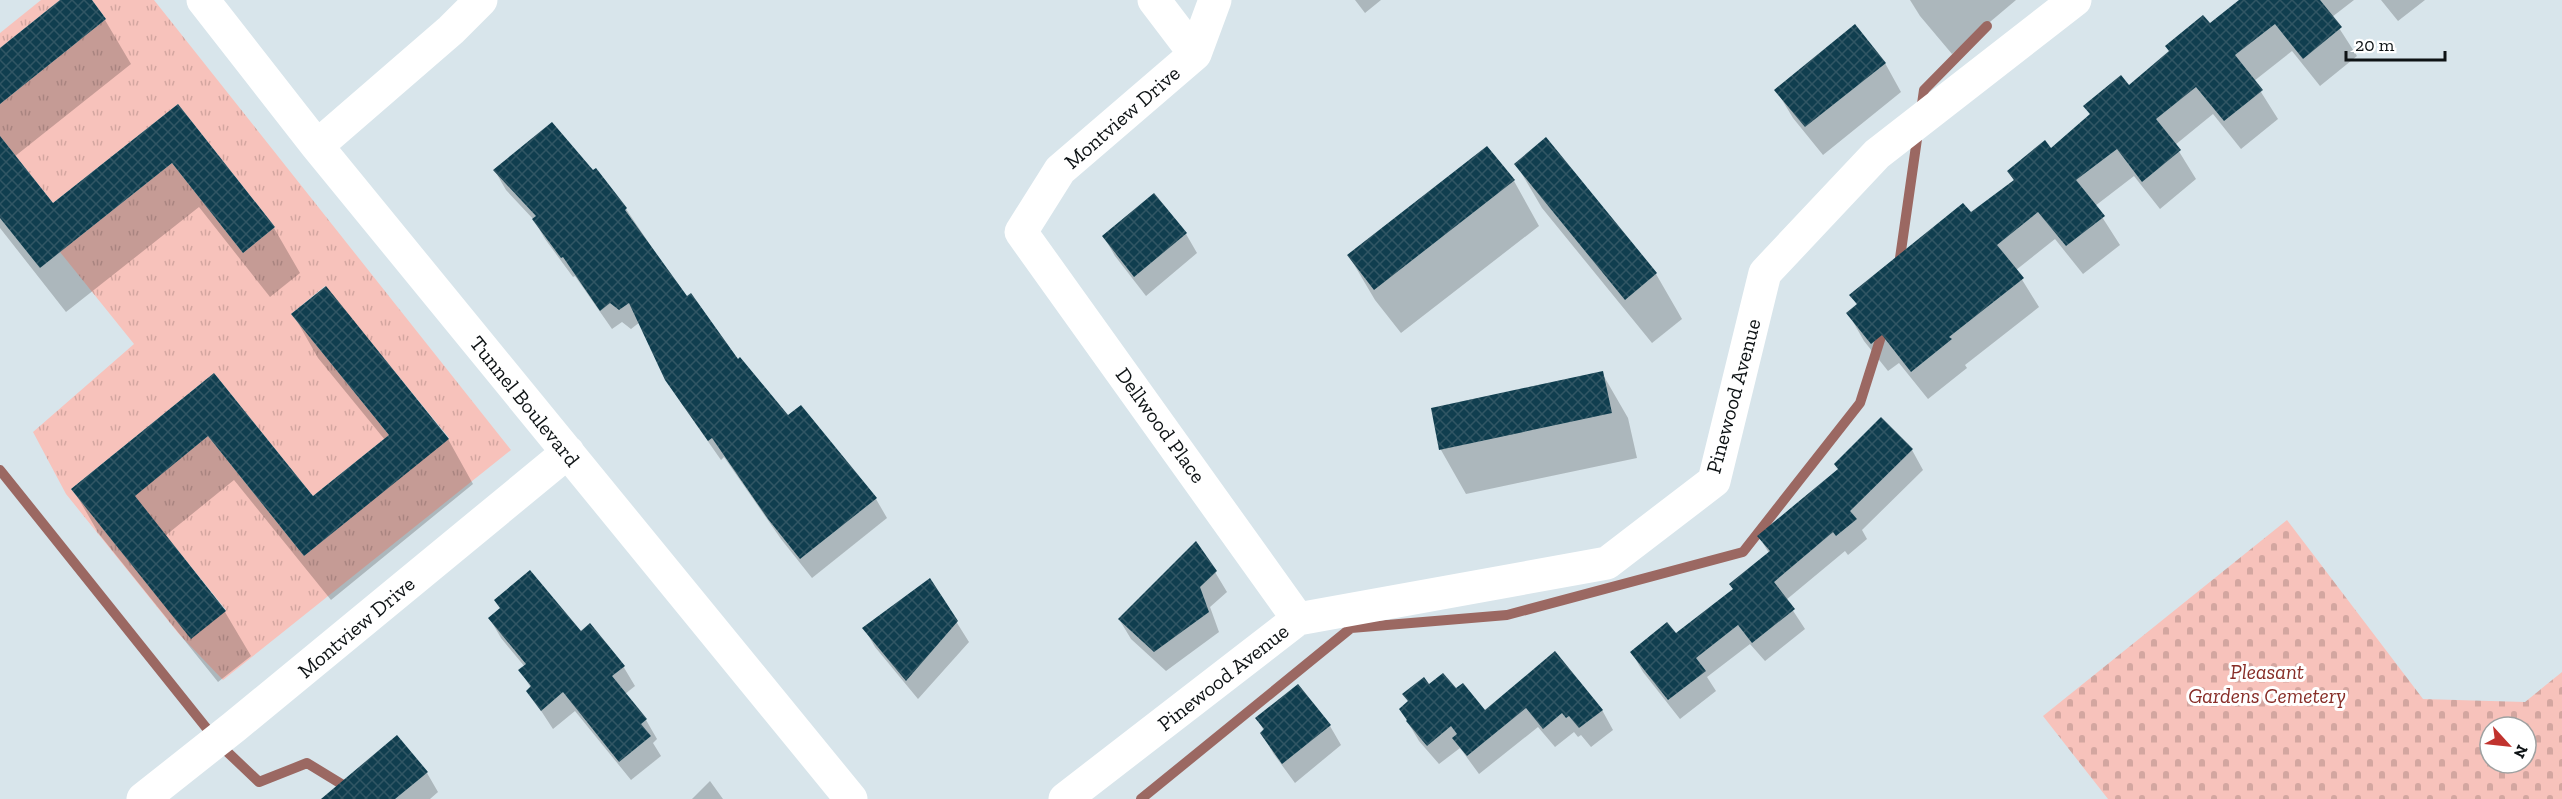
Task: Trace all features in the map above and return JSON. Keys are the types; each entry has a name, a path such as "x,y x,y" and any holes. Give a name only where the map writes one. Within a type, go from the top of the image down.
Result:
{"street":[{"name":"Tunnel Boulevard","path":"203,0 317,147 851,799"},
{"path":"317,147 451,30 481,0"},
{"path":"1155,0 1195,54"},
{"name":"Montview Drive","path":"1021,232 1060,170 1195,54 1215,0"},
{"name":"Pinewood Avenue","path":"1065,799 1298,619 1607,563 1714,481 1765,273 1877,154 2075,0"},
{"name":"Dellwood Place","path":"1021,232 1298,619"},
{"name":"Montview Drive","path":"143,799 243,720 567,452"}],"green space":[{"path":"41,0 60,0 0,48 0,33"},
{"path":"92,0 154,0 511,450 223,680 178,633 66,494 33,432 134,344 60,252 172,163 243,253 275,227 178,104 53,203 0,136 0,104 106,19","holes":["325,286 449,438 304,556 208,436 134,496 226,610 191,638 71,489 214,373 313,496 389,435 291,314"]},
{"name":"Pleasant Gardens Cemetery","path":"2287,520 2423,699 2525,702 2562,672 2562,799 2108,799 2043,716"}],"building":[{"path":"60,0 92,0 106,19 0,104 0,48"},
{"path":"2239,0 2320,0 2342,27 2303,59 2275,24 2235,55 2263,90 2224,121 2196,87 2156,119 2181,150 2142,182 2117,149 2076,180 2105,216 2066,246 2038,212 1997,245 2024,278 1949,337 1952,339 1911,372 1882,335 1871,344 1846,313 1857,304 1849,295 1963,203 1971,212 2014,180 2007,171 2045,140 2051,148 2090,114 2083,106 2121,75 2129,85 2169,51 2165,46 2203,15 2210,23"},
{"path":"1855,24 1886,63 1805,127 1774,90"},
{"path":"178,104 275,227 243,253 172,163 40,268 0,218 0,136 53,203"},
{"path":"552,122 593,170 596,168 627,208 625,210 687,296 691,293 738,359 740,357 788,415 801,405 877,498 800,559 768,519 712,438 708,441 665,380 629,303 619,310 610,303 600,311 563,257 561,258 532,219 536,216 493,170"},
{"path":"1546,137 1657,273 1625,300 1514,164"},
{"path":"1487,146 1515,180 1374,290 1347,255"},
{"path":"1154,193 1187,233 1134,277 1102,236"},
{"path":"326,286 449,439 304,556 208,436 135,496 226,611 191,639 71,489 214,373 313,496 389,435 291,314"},
{"path":"1603,371 1612,413 1439,450 1431,408"},
{"path":"1881,417 1913,449 1850,511 1857,519 1836,536 1833,532 1774,582 1795,609 1752,643 1738,625 1696,658 1706,671 1668,700 1630,652 1667,622 1676,633 1733,589 1729,584 1770,551 1757,536 1838,469 1834,464"},
{"path":"1196,541 1217,571 1200,587 1209,612 1154,652 1118,619"},
{"path":"530,570 581,631 590,623 625,666 612,676 647,719 641,724 651,736 619,762 563,692 541,711 526,691 531,686 518,670 526,664 488,618 500,608 494,600"},
{"path":"930,578 958,621 906,681 862,628"},
{"path":"1555,651 1603,710 1579,728 1569,716 1566,718 1562,713 1543,729 1526,708 1467,756 1452,738 1457,734 1451,726 1427,746 1399,709 1408,701 1402,694 1424,677 1429,684 1443,673 1456,688 1463,683 1485,710"},
{"path":"1298,684 1331,725 1282,764 1260,733 1264,729 1255,718"},
{"path":"397,735 428,772 395,799 321,799"}],"waterway":[{"path":"1921,111 1924,90 1987,26"},
{"path":"1899,265 1918,132"},
{"path":"1141,799 1351,628 1507,615 1743,552 1860,403 1885,324"},
{"path":"0,470 220,745 259,782 307,763 366,799"}]}
